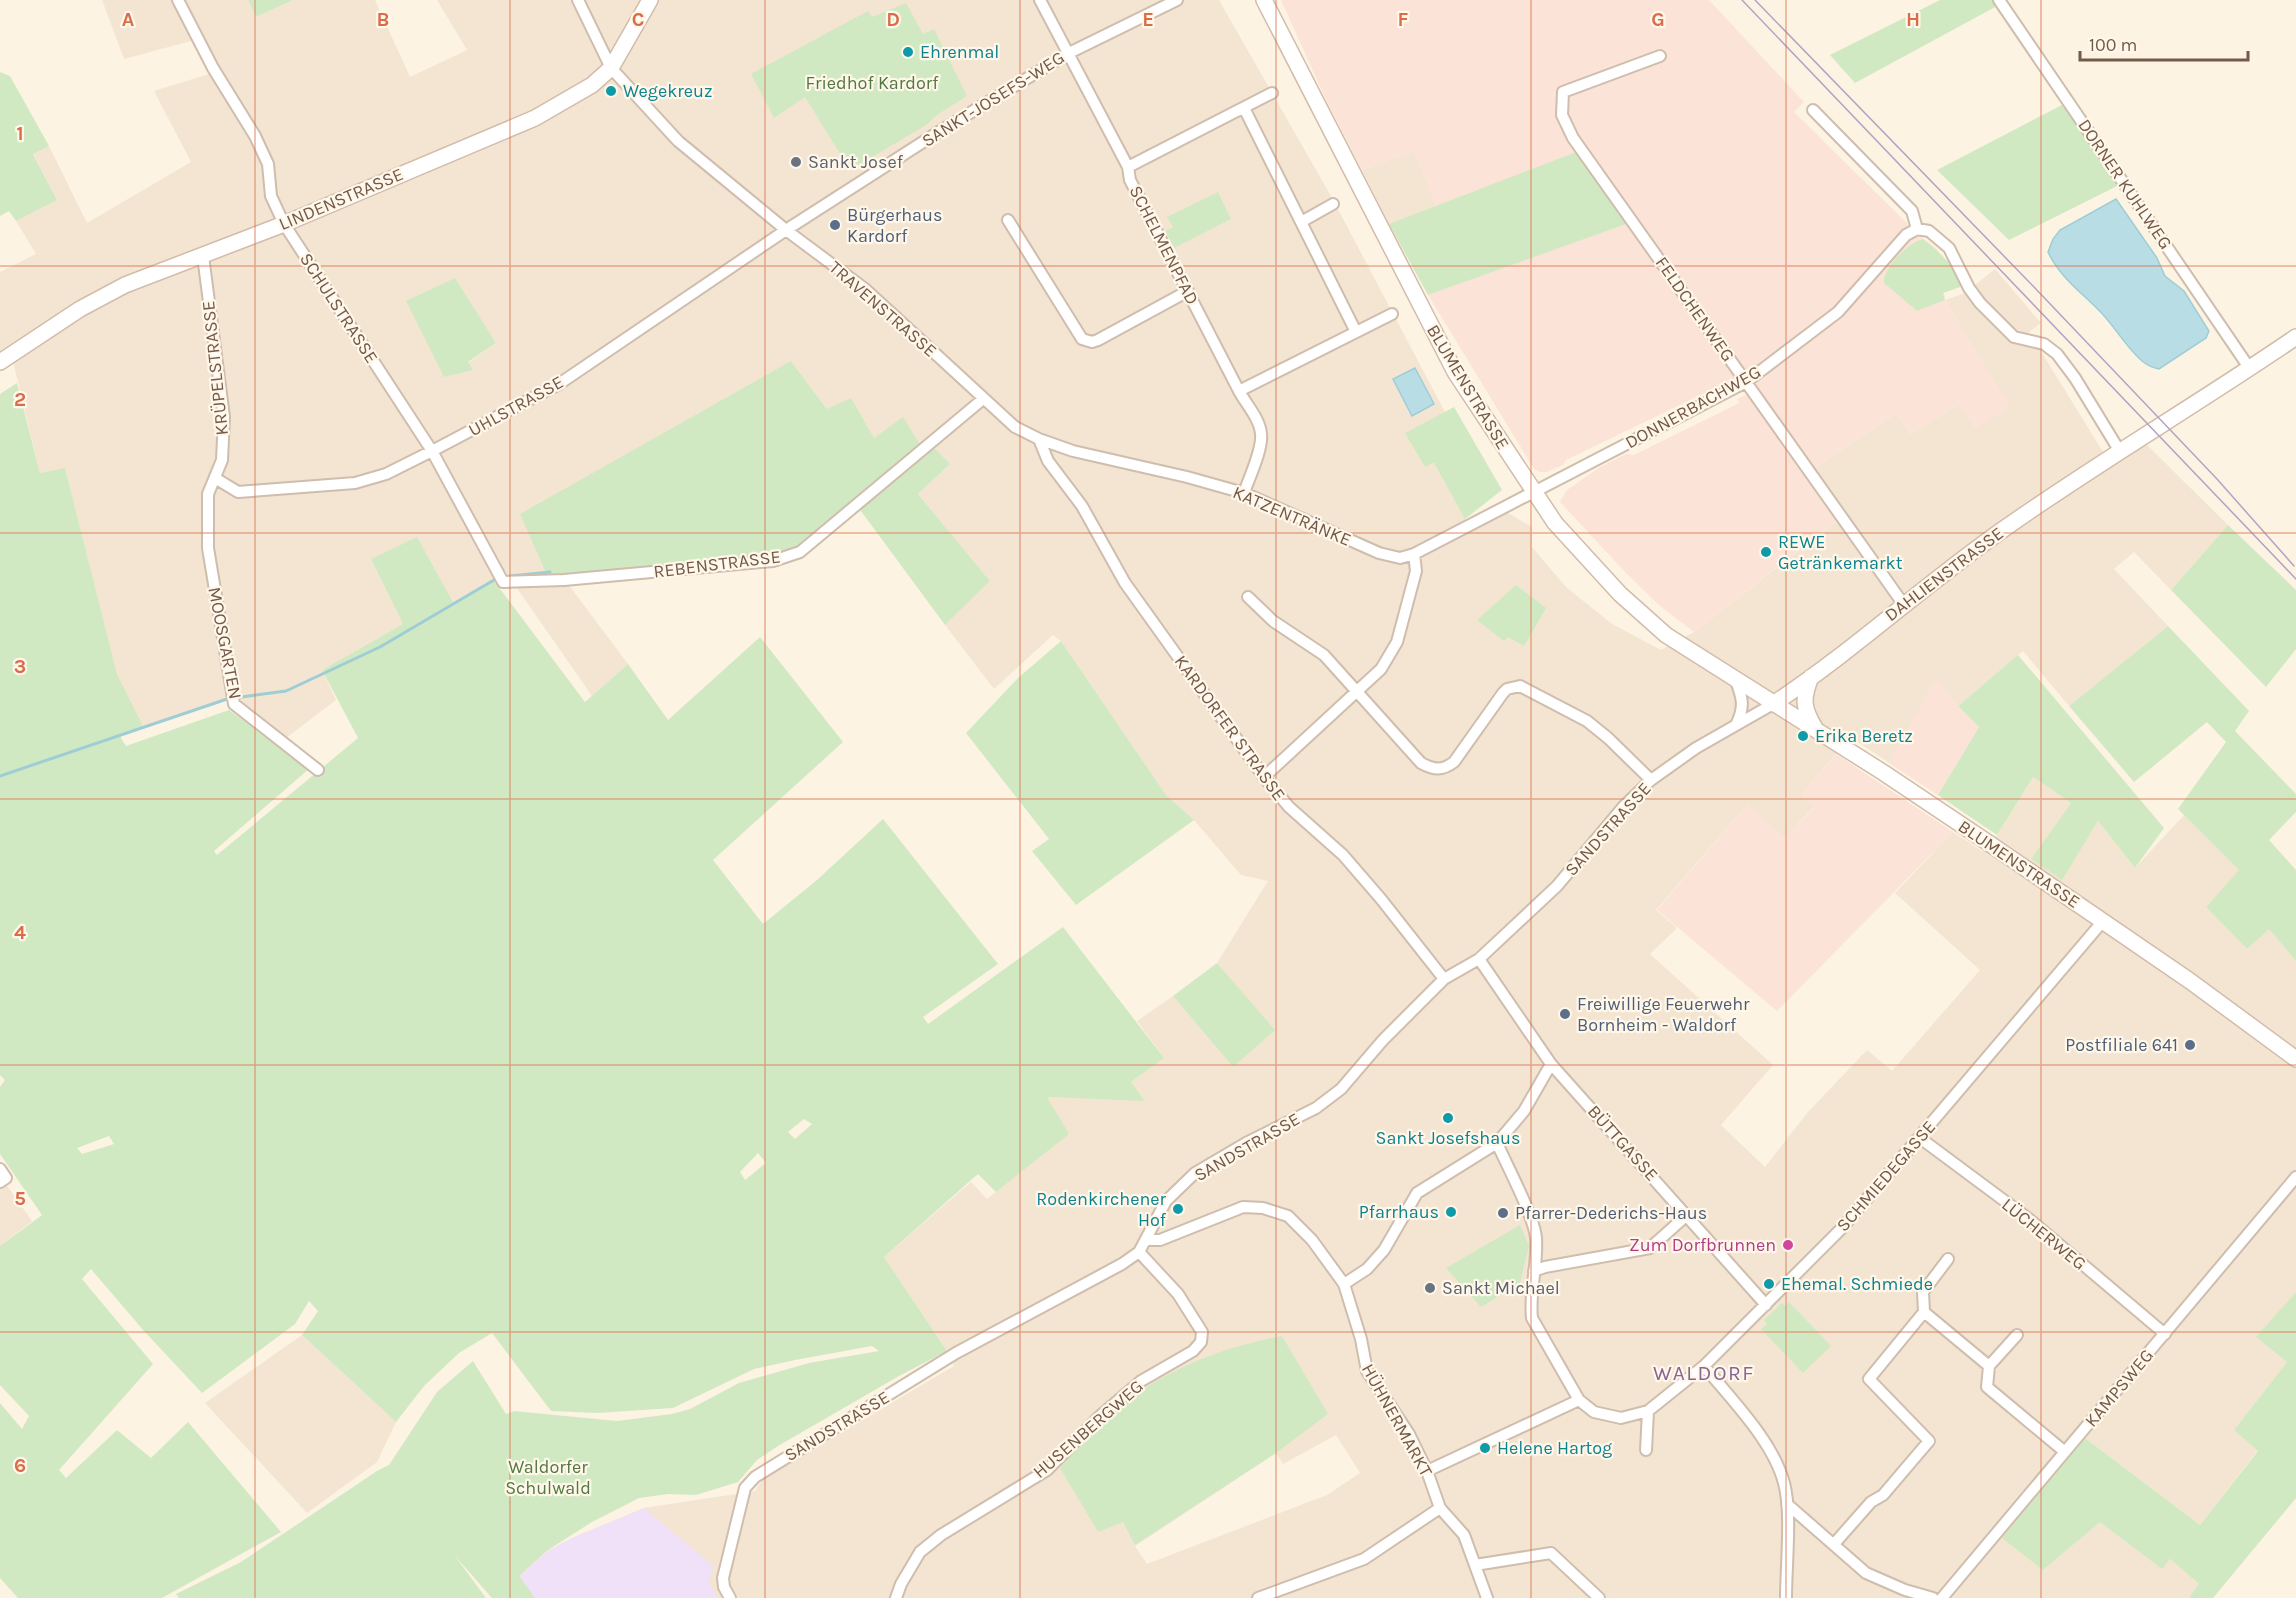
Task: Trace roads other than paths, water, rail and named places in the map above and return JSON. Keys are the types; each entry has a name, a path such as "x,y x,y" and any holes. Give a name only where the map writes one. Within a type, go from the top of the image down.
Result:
{"main road":[{"name":"LINDENSTRASSE","path":"0,362 81,309 125,285 284,224 535,118 592,85 611,68 650,0"},
{"name":"BLUMENSTRASSE","path":"1264,0 1455,372 1533,493 1573,545 1644,617 1666,635 1816,730 2103,921 2296,1059"},
{"name":"DAHLIENSTRASSE","path":"1773,704 2006,527 2119,450 2160,427 2296,337"},
{"path":"1811,677 1804,694 1806,713 1816,730"}],"street":[{"name":"SCHULSTRASSE","path":"178,0 213,68 268,164 271,196 284,224 432,451 501,579"},
{"name":"TRAVENSTRASSE","path":"578,0 611,68 678,141 786,230 865,289 1015,427 1040,439"},
{"name":"SCHELMENPFAD","path":"1040,0 1128,167 1131,180 1257,422 1261,434 1259,446 1244,494"},
{"name":"SANKT-JOSEFS-WEG","path":"786,230 937,133 1067,54 1177,0"},
{"name":"DORNER KUHLWEG","path":"1999,0 2250,369"},
{"name":"FELDCHENWEG","path":"1660,56 1563,92 1562,115 1573,138 1904,604"},
{"path":"1128,167 1272,93"},
{"path":"1244,108 1356,332"},
{"path":"1813,111 1912,211 1917,230 1929,231 1949,248 1980,303 2014,337 2044,344 2057,354 2075,378 2119,450"},
{"path":"1301,222 1333,204"},
{"path":"1008,220 1082,339 1086,341 1098,340 1188,291"},
{"name":"UHLSTRASSE","path":"215,478 238,492 355,483 386,474 559,384 786,230"},
{"name":"DONNERBACHWEG","path":"1533,493 1746,382 1838,312 1905,235 1917,230"},
{"name":"KRÜPELSTRASSE","path":"203,256 224,417 222,460 215,478"},
{"path":"1239,391 1392,314"},
{"name":"REBENSTRASSE","path":"501,579 564,580 773,561 800,552 983,399"},
{"name":"KATZENTRÄNKE","path":"1040,439 1073,451 1187,477 1244,494 1379,553 1400,558 1414,554 1533,493"},
{"name":"KARDORFER STRASSE","path":"1040,439 1048,461 1082,506 1120,576 1263,777 1289,807 1342,855 1381,899 1444,979"},
{"name":"MOOSGARTEN","path":"215,478 208,494 208,548 234,704 318,770"},
{"path":"1263,777 1381,669 1397,642 1416,571 1414,554"},
{"path":"1248,597 1273,621 1324,655 1421,763 1438,770 1446,768 1454,762 1503,693 1513,687 1527,688 1587,721 1651,780"},
{"path":"1736,681 1743,699 1743,710 1737,723"},
{"name":"SANDSTRASSE","path":"730,1598 724,1587 723,1578 745,1488 755,1477 956,1353 1122,1264 1139,1252 1166,1201 1195,1173 1246,1143 1316,1108 1341,1089 1383,1040 1444,979 1479,959 1557,886 1624,806 1651,780 1737,723 1773,704"},
{"name":"SCHMIEDEGASSE","path":"1579,1400 1594,1412 1621,1418 1648,1410 1704,1366 1842,1228 2103,921"},
{"name":"BÜTTGASSE","path":"1479,959 1551,1064 1766,1305"},
{"path":"1344,1284 1367,1269 1384,1250 1417,1193 1497,1143 1524,1111 1551,1064"},
{"name":"LÜCHERWEG","path":"1920,1138 2029,1219 2166,1334"},
{"path":"1427,1471 1579,1400 1532,1318 1530,1302 1536,1238 1532,1222 1497,1143"},
{"name":"KAMPSWEG","path":"1942,1598 2296,1177"},
{"name":"HÜHNERMARKT","path":"1146,1240 1160,1240 1243,1207 1263,1208 1288,1216 1312,1240 1344,1284 1361,1339 1367,1371 1409,1434 1427,1471 1440,1508"},
{"path":"1533,1271 1650,1248 1687,1215"},
{"name":"HUSENBERGWEG","path":"896,1598 901,1584 920,1552 941,1535 1047,1470 1100,1416 1141,1381 1193,1351 1201,1342 1202,1332 1178,1294 1139,1252"},
{"path":"1834,1544 1871,1502 1883,1495 1929,1442 1869,1379 1924,1312 1923,1292 1948,1259"},
{"path":"1924,1312 1989,1366"},
{"path":"2017,1335 1989,1366 1987,1387 2065,1452"},
{"path":"1704,1366 1773,1455 1784,1483 1787,1504 1786,1598"},
{"path":"1646,1450 1648,1410"},
{"path":"1787,1504 1866,1573 1905,1590 1934,1598"},
{"path":"1258,1598 1364,1559 1440,1508 1464,1535 1487,1598"},
{"path":"1476,1565 1551,1553 1599,1598"}],"water":[{"path":"2116,199 2157,258 2165,276 2184,291 2209,331 2206,338 2159,369 2148,365 2137,356 2099,310 2060,271 2048,252 2053,239 2060,230"},
{"path":"1415,368 1434,404 1412,416 1393,379"}],"waterway":[{"path":"0,776 227,699 286,691 380,647 494,580 550,572"}],"tram line":[{"path":"1742,0 2296,579"},
{"path":"1755,0 2217,479 2294,566"}],"place":[{"name":"Ehrenmal","path":"908,52"},
{"name":"Wegekreuz","path":"611,91"},
{"name":"Sankt Josef","path":"796,162"},
{"name":"Bürgerhaus Kardorf","path":"835,225"},
{"name":"REWE Getränkemarkt","path":"1766,552"},
{"name":"Erika Beretz","path":"1803,736"},
{"name":"Freiwillige Feuerwehr Bornheim - Waldorf","path":"1565,1014"},
{"name":"Postfiliale 641","path":"2190,1045"},
{"name":"Sankt Josefshaus","path":"1448,1118"},
{"name":"Rodenkirchener Hof","path":"1178,1209"},
{"name":"Pfarrhaus","path":"1451,1212"},
{"name":"Pfarrer-Dederichs-Haus","path":"1503,1213"},
{"name":"Zum Dorfbrunnen","path":"1788,1245"},
{"name":"Ehemal. Schmiede","path":"1769,1284"},
{"name":"Sankt Michael","path":"1430,1288"},
{"name":"Helene Hartog","path":"1485,1448"}],"district":[{"name":"WALDORF","path":"1704,1373"}],"park label":[{"name":"Friedhof Kardorf","path":"872,83"},
{"name":"Waldorfer Schulwald","path":"548,1477"}]}
